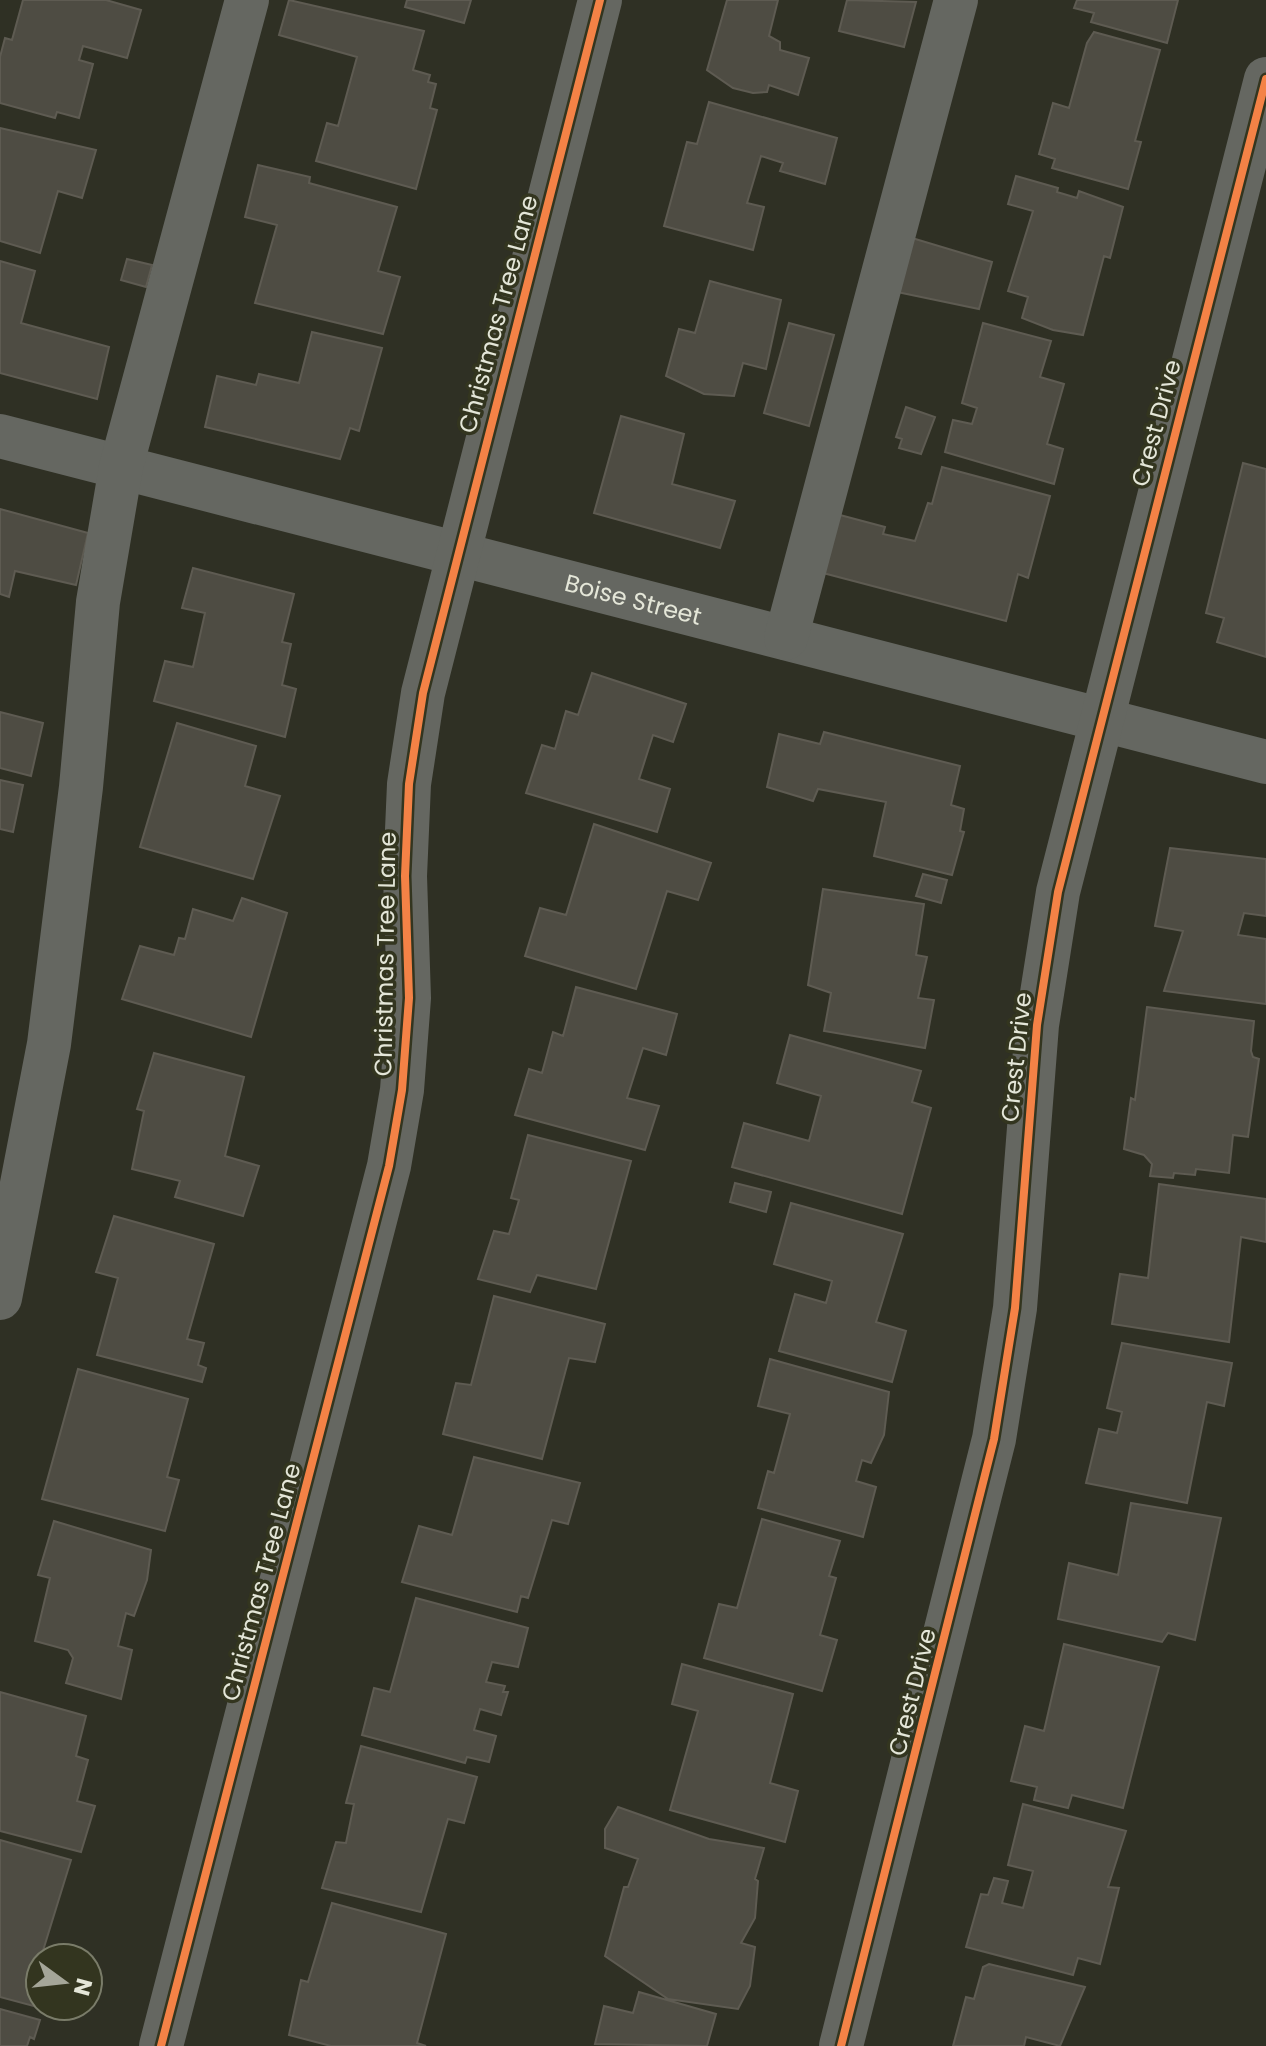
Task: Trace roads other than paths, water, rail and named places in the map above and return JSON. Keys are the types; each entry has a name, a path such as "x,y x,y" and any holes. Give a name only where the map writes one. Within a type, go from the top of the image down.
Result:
{"street":[{"path":"0,1298 49,1044 81,787 98,602 121,467 247,0"},
{"name":"Christmas Tree Lane","path":"161,2046 389,1166 402,1090 409,998 405,876 409,784 423,693 456,553 600,0"},
{"path":"786,638 956,0"},
{"name":"Crest Drive","path":"841,2046 994,1439 1015,1308 1037,1025 1058,892 1100,719 1256,162 1266,79"},
{"name":"Boise Street","path":"0,436 1266,762"}]}
